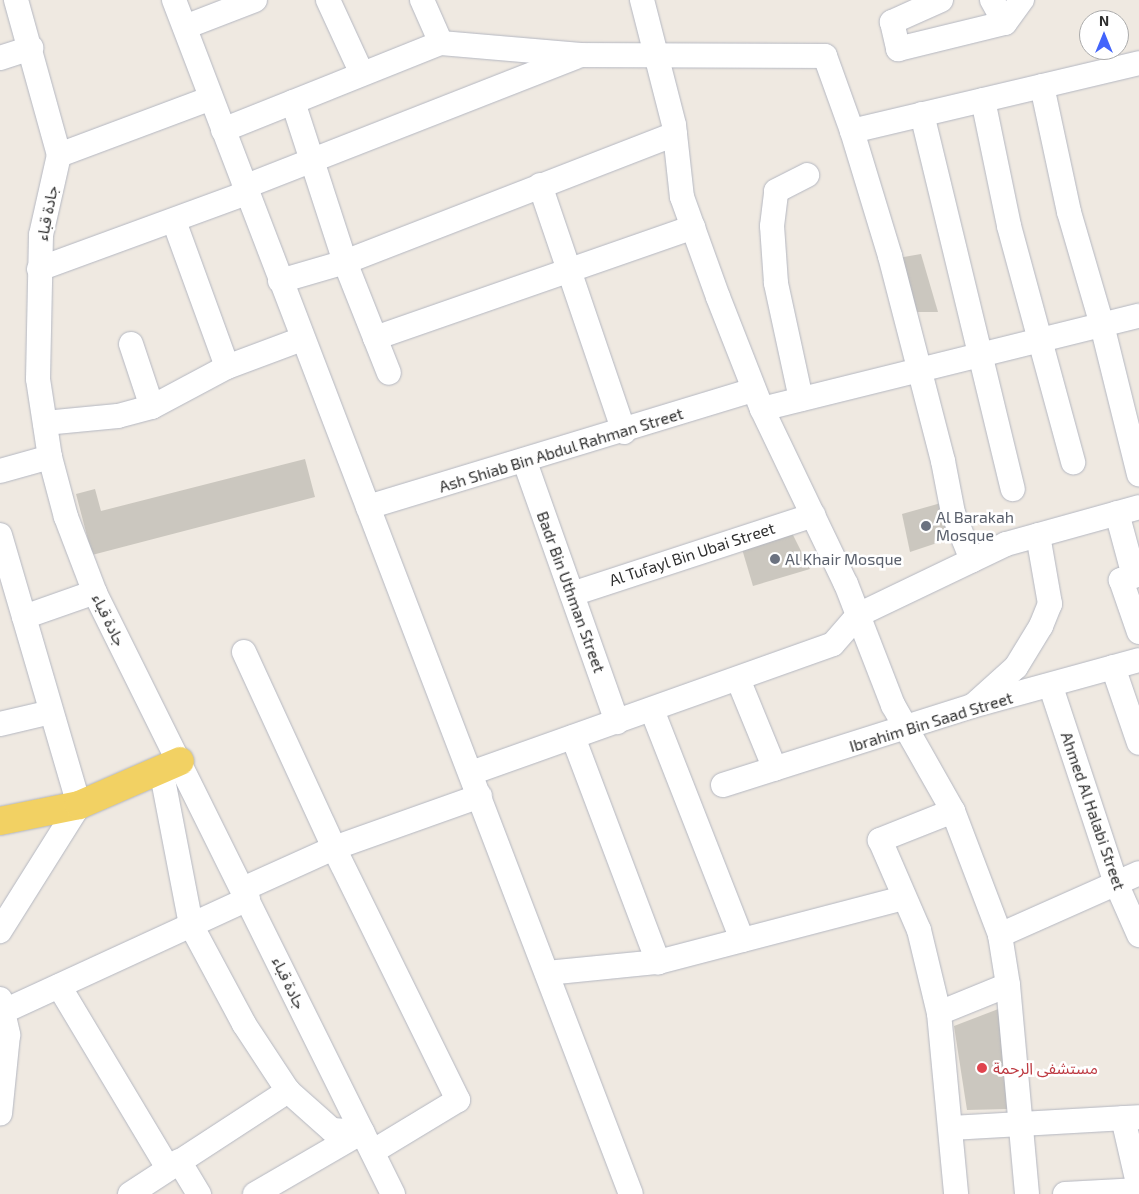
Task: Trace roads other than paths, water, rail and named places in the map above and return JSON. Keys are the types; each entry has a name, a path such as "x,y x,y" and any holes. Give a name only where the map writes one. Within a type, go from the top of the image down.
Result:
{"main road":[{"path":"0,821 79,805 170,765"}],"street":[{"name":"جادة قباء","path":"16,0 31,48 58,155 41,235 38,379 50,457 66,517 95,592 170,765 245,894 393,1194"},
{"path":"174,0 209,99 246,190 480,796 631,1194"},
{"path":"184,27 255,0"},
{"path":"328,0 362,74"},
{"path":"422,0 441,43"},
{"path":"642,0 675,134 682,197 758,399 858,615 892,705 953,811 1000,935 1008,985 1027,1194"},
{"path":"941,0 892,22 898,49 1005,23 1022,0"},
{"path":"992,0 1005,23"},
{"path":"222,130 441,43 580,55 825,56 852,131 890,256 918,370 944,461 952,513 972,560"},
{"path":"0,58 31,48"},
{"path":"39,269 174,220 312,160 580,55"},
{"path":"852,131 1139,63"},
{"path":"1042,86 1069,212 1102,325 1139,474"},
{"path":"58,155 209,99"},
{"path":"983,100 1010,226 1073,462"},
{"path":"293,102 345,262 389,373"},
{"path":"922,114 1013,489"},
{"path":"280,281 345,262 675,134"},
{"path":"802,399 776,283 772,226 776,191 807,175"},
{"path":"540,185 624,432"},
{"path":"174,220 227,366"},
{"path":"375,338 569,268 693,227"},
{"name":"Ash Shiab Bin Abdul Rahman Street","path":"368,507 624,432 758,399 802,399 1139,316"},
{"path":"45,424 118,416 152,407 227,366 302,339"},
{"path":"132,344 152,407"},
{"path":"0,471 50,457"},
{"name":"Badr Bin Uthman Street","path":"524,462 617,722"},
{"path":"471,773 738,680 834,644 858,615 1006,544 1128,510 1136,575 1121,580 1139,632"},
{"name":"Al Tufayl Bin Ubai Street","path":"572,594 813,515"},
{"path":"972,706 1016,667 1041,626 1050,604 1038,535"},
{"path":"0,931 79,805 2,549"},
{"path":"24,617 95,592"},
{"path":"244,652 334,848 458,1100 255,1194"},
{"name":"Ibrahim Bin Saad Street","path":"722,785 907,729 972,706 1051,686 1139,660"},
{"path":"1113,667 1139,743"},
{"path":"738,680 775,769"},
{"name":"Ahmed Al Halabi Street","path":"1051,686 1116,883 1139,935"},
{"path":"652,710 742,940"},
{"path":"0,724 51,712"},
{"path":"573,738 658,962"},
{"path":"170,765 191,924 244,1024 288,1091 332,1130 367,1142"},
{"path":"0,1114 8,1035 2,1008 59,986 191,924 334,848 480,796"},
{"path":"953,811 880,840 919,930 939,1012 956,1194"},
{"path":"1000,935 1139,873"},
{"path":"547,973 658,962 904,898"},
{"path":"939,1012 1008,985"},
{"path":"59,986 173,1165 198,1194"},
{"path":"130,1194 288,1091"},
{"path":"951,1128 1131,1117 1139,1189 1065,1194"}],"place":[{"name":"Al Barakah Mosque","path":"926,526"},
{"name":"Al Khair Mosque","path":"775,559"},
{"name":"مستشفى الرحمة","path":"982,1068"}]}
